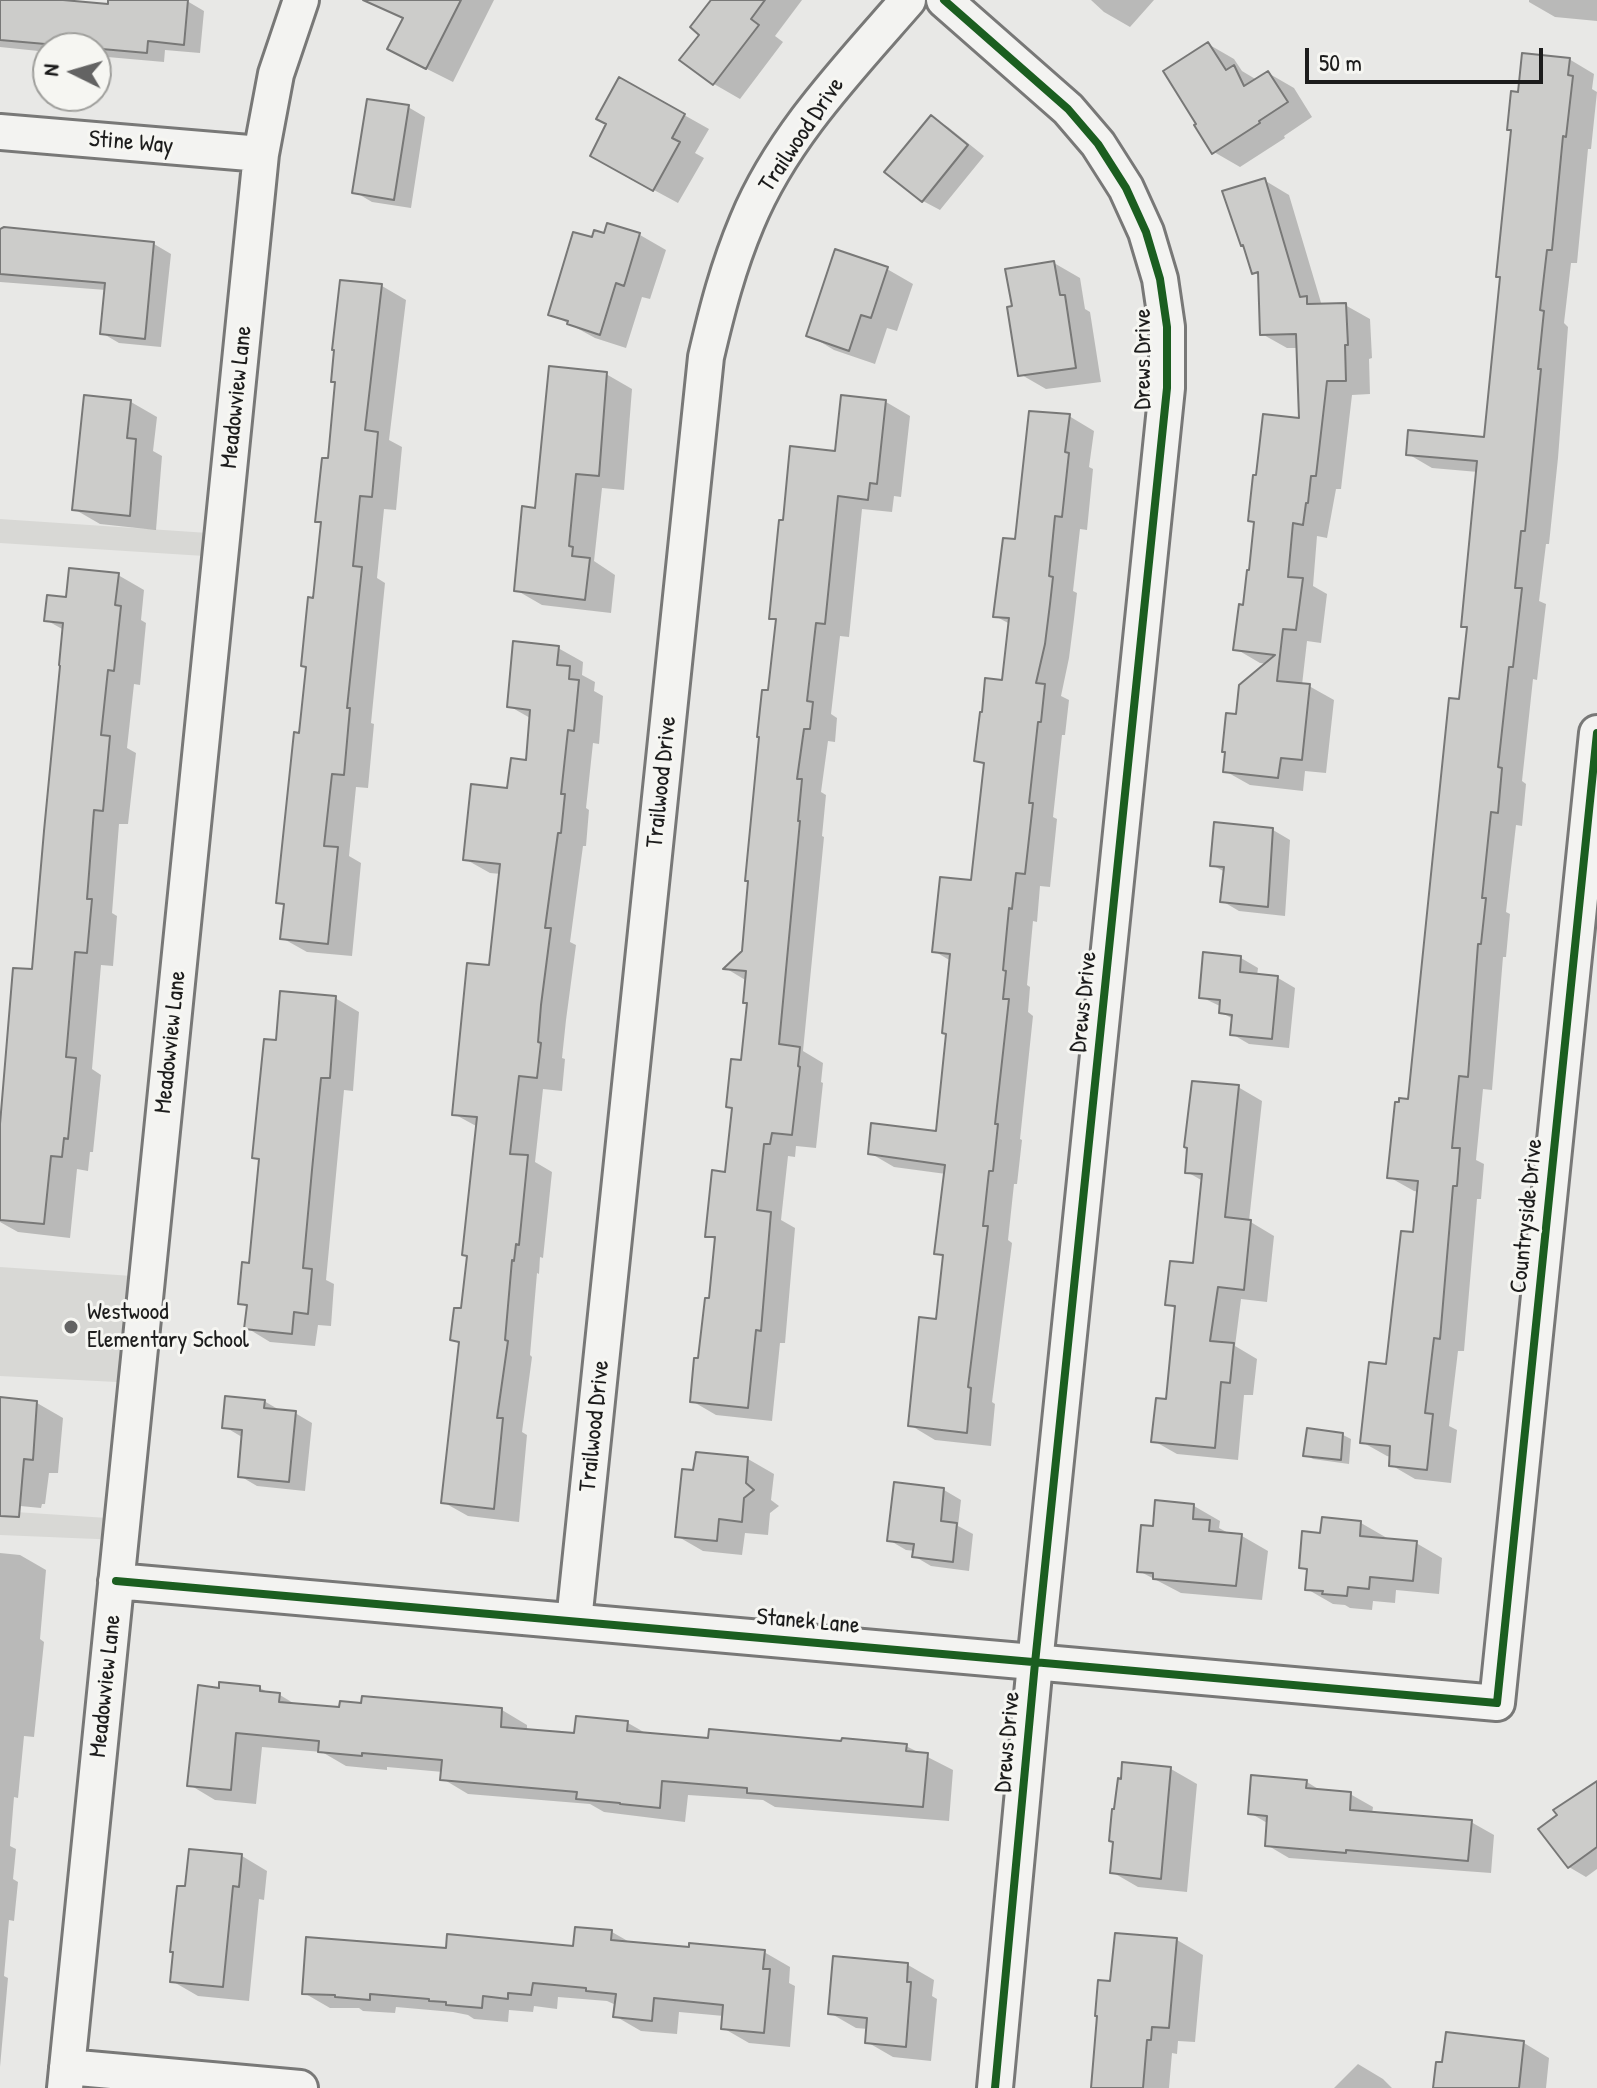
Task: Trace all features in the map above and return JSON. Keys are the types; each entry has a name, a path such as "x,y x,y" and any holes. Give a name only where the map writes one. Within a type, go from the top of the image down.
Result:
{"street":[{"name":"Meadowview Lane","path":"66,2078 261,154 276,74 301,0"},
{"name":"Trailwood Drive","path":"574,1621 706,357 722,287 747,220 779,159 819,102 908,0"},
{"name":"Drews Drive","path":"944,0 1068,109 1098,144 1126,188 1146,232 1160,279 1167,327 1167,388 1035,1663 995,2088"},
{"name":"Stine Way","path":"0,132 261,154"},
{"name":"Countryside Drive","path":"1497,1703 1597,733"},
{"name":"Stanek Lane","path":"116,1581 1497,1703"},
{"path":"66,2078 300,2088"}],"shaded area":[{"path":"0,519 223,534 220,557 0,543"},
{"name":"Westwood Elementary School","path":"0,1267 147,1277 136,1383 0,1376"},
{"path":"0,1511 123,1519 121,1540 0,1535"}],"building":[{"path":"0,0 108,4 108,0 188,0 184,45 148,41 147,53 112,50 112,32 32,32 32,43 0,40"},
{"path":"363,0 461,0 426,69 387,49 403,18"},
{"path":"711,0 765,0 751,19 759,25 713,85 679,60 699,35 690,27"},
{"path":"1208,42 1226,70 1234,65 1244,86 1268,71 1288,102 1212,154 1163,71"},
{"path":"1522,53 1570,58 1568,75 1573,76 1566,137 1563,136 1552,250 1547,250 1540,310 1544,311 1538,369 1541,369 1525,531 1521,531 1515,588 1522,588 1498,767 1502,768 1498,813 1491,812 1482,898 1486,898 1481,944 1478,944 1468,1077 1459,1076 1452,1148 1460,1148 1457,1186 1453,1186 1440,1339 1434,1338 1425,1413 1433,1414 1427,1470 1389,1466 1390,1446 1360,1443 1369,1362 1386,1364 1401,1231 1413,1232 1418,1181 1387,1178 1395,1102 1399,1102 1399,1098 1408,1099 1449,698 1459,699 1467,627 1461,627 1477,461 1406,455 1408,430 1484,437 1500,277 1496,277 1511,130 1507,130 1511,91 1518,92"},
{"path":"619,77 685,114 672,138 680,142 653,191 590,156 606,124 596,119"},
{"path":"367,99 409,105 394,200 352,193"},
{"path":"931,115 968,145 922,202 884,172"},
{"path":"1265,178 1300,297 1307,296 1307,304 1346,303 1348,345 1345,345 1346,381 1327,381 1316,476 1311,476 1303,525 1293,523 1288,577 1303,578 1296,630 1283,629 1277,681 1310,684 1302,760 1281,758 1278,778 1223,772 1225,752 1222,752 1226,713 1236,714 1239,685 1275,655 1233,650 1239,604 1243,605 1249,570 1254,522 1248,521 1263,414 1299,418 1296,334 1260,335 1258,272 1252,274 1222,191"},
{"path":"607,223 640,233 624,286 616,283 600,335 548,315 573,232 592,237 594,230 604,233"},
{"path":"0,229 154,242 145,339 100,334 105,283 0,274"},
{"path":"835,249 888,267 871,318 861,315 849,351 806,336"},
{"path":"1054,261 1060,295 1065,295 1076,368 1018,376 1007,307 1012,306 1005,269"},
{"path":"340,280 382,284 365,430 378,432 372,497 360,496 353,566 362,567 347,708 350,708 344,775 332,774 324,846 338,847 328,944 280,939 284,904 276,903 294,732 299,733 306,667 301,666 308,597 313,598 321,522 315,522 322,458 328,458 335,382 331,382 332,350"},
{"path":"549,366 607,372 599,476 576,474 569,546 573,547 572,556 590,558 585,600 514,591 522,506 535,508"},
{"path":"84,395 131,400 127,438 136,439 130,516 72,510"},
{"path":"841,395 886,400 877,484 870,483 868,500 838,496 825,624 816,623 807,701 813,702 810,729 804,729 797,779 802,779 800,821 779,1044 800,1047 792,1135 772,1133 770,1144 764,1144 757,1210 771,1212 761,1331 756,1330 748,1408 690,1402 694,1358 698,1358 705,1298 709,1298 715,1237 705,1237 712,1170 725,1172 732,1108 726,1107 731,1059 741,1060 747,1003 743,1003 746,971 723,969 742,951 757,737 762,690 768,690 776,619 769,619 790,446 835,451"},
{"path":"1029,411 1070,414 1065,452 1069,453 1062,517 1055,516 1049,576 1053,577 1050,604 1036,683 1045,684 1029,803 1033,803 1025,874 1016,873 1012,909 1009,908 1003,999 1009,999 993,1171 989,1171 983,1226 988,1226 968,1387 971,1388 967,1433 908,1426 919,1317 936,1319 943,1255 934,1254 945,1165 868,1154 871,1123 936,1131 950,954 932,952 940,877 971,880 984,763 974,761 980,712 985,678 1002,680 1009,618 993,617 1003,538 1015,539"},
{"path":"69,568 119,573 115,605 121,606 114,671 108,670 101,735 110,736 103,811 94,810 87,899 92,899 87,953 75,952 66,1057 76,1058 68,1139 64,1138 62,1157 51,1156 44,1224 0,1220 0,1124 13,968 32,969 60,666 63,623 44,621 47,595 66,597"},
{"path":"513,641 559,646 557,665 570,666 569,679 579,680 574,731 568,730 561,794 565,794 561,833 558,833 545,928 551,928 541,1005 537,1078 519,1076 510,1154 528,1155 519,1245 516,1244 512,1260 505,1340 508,1341 497,1418 503,1418 494,1509 441,1503 459,1342 450,1340 454,1308 461,1308 467,1256 462,1255 477,1117 452,1115 467,963 489,965 500,864 463,860 471,784 507,788 511,758 526,760 530,710 507,707"},
{"path":"1214,822 1273,828 1268,907 1220,902 1224,867 1210,866"},
{"path":"1203,952 1241,956 1240,972 1278,976 1272,1039 1230,1035 1232,1015 1219,1013 1220,1000 1199,998"},
{"path":"280,991 336,996 330,1078 321,1078 303,1268 312,1269 308,1314 294,1312 292,1334 244,1329 247,1305 238,1304 242,1262 249,1263 259,1159 252,1158 264,1039 276,1040"},
{"path":"1192,1081 1239,1085 1225,1217 1251,1220 1244,1290 1218,1287 1210,1341 1234,1343 1230,1383 1221,1382 1215,1448 1151,1442 1156,1398 1166,1399 1175,1306 1165,1305 1170,1261 1193,1263 1202,1174 1185,1173 1187,1148 1184,1147"},
{"path":"225,1396 265,1400 264,1408 296,1411 289,1482 238,1477 242,1430 222,1428"},
{"path":"0,1397 37,1401 33,1460 24,1459 19,1517 0,1516"},
{"path":"1307,1428 1343,1433 1341,1460 1303,1456"},
{"path":"696,1452 748,1457 746,1483 754,1490 744,1498 742,1522 719,1519 717,1541 675,1537 682,1469 693,1470"},
{"path":"894,1482 944,1488 941,1521 957,1523 953,1562 912,1557 914,1544 887,1541"},
{"path":"1155,1500 1194,1504 1193,1519 1210,1520 1209,1531 1242,1534 1236,1586 1153,1579 1153,1573 1137,1572 1141,1525 1153,1526"},
{"path":"1322,1517 1361,1521 1360,1536 1417,1541 1413,1581 1370,1577 1369,1589 1348,1587 1347,1596 1305,1590 1307,1569 1299,1568 1302,1531 1320,1533"},
{"path":"219,1682 260,1686 260,1691 280,1693 279,1702 339,1707 340,1701 361,1703 362,1696 502,1708 501,1727 574,1733 576,1716 628,1721 627,1731 708,1738 709,1729 907,1744 906,1751 928,1753 923,1807 747,1793 747,1788 662,1781 660,1808 620,1804 576,1799 577,1792 440,1780 442,1760 318,1752 319,1741 236,1733 231,1790 187,1786 198,1685 219,1688"},
{"path":"1122,1762 1171,1767 1161,1879 1110,1873 1112,1809 1118,1778 1121,1779"},
{"path":"1251,1775 1307,1780 1306,1788 1351,1792 1350,1810 1472,1820 1468,1861 1265,1846 1267,1816 1248,1814"},
{"path":"1597,1781 1597,1847 1568,1868 1538,1829 1557,1815 1553,1810"},
{"path":"189,1849 242,1854 239,1887 233,1886 223,1987 170,1982 177,1886 185,1886"},
{"path":"575,1927 612,1930 611,1940 765,1950 763,1969 770,1969 764,2033 721,2029 723,2005 654,1998 652,2021 613,2017 616,1994 533,1983 531,1995 508,1993 508,1999 483,1996 482,2008 370,1994 370,2000 302,1994 306,1937 446,1948 447,1934 573,1946"},
{"path":"1115,1933 1177,1938 1169,2028 1152,2027 1151,2040 1147,2040 1143,2088 1091,2088 1098,1980 1110,1981"},
{"path":"833,1956 908,1963 907,1982 911,1982 906,2047 865,2043 867,2018 828,2014"},
{"path":"1446,2032 1524,2041 1519,2088 1433,2088 1436,2062 1442,2062"}],"cycle path":[{"path":"944,0 1068,109 1098,144 1126,188 1146,232 1160,279 1167,327 1167,388 1035,1663 995,2088"},
{"path":"116,1581 1497,1703 1597,733"}],"place":[{"name":"Westwood Elementary School","path":"71,1327"}]}
